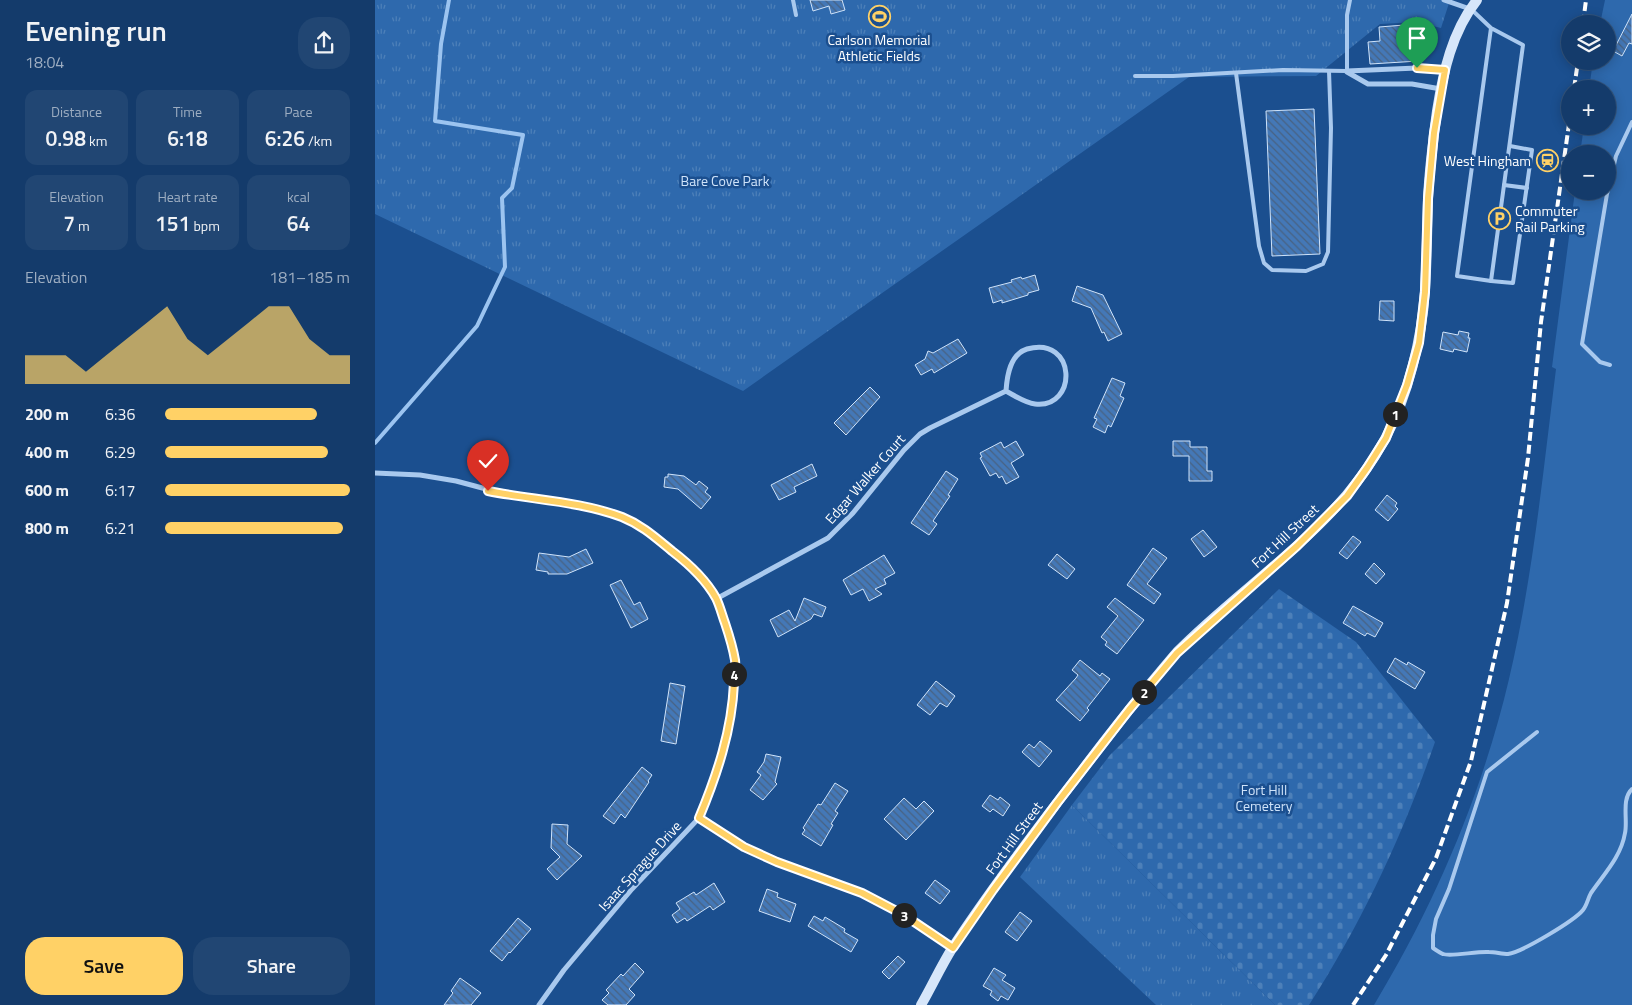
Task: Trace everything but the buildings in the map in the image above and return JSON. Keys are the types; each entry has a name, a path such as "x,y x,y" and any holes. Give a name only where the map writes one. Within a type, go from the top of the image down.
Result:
{"main road":[{"name":"Fort Hill Street","path":"921,1005 953,948 993,890 1129,710 1177,653 1297,546 1347,496 1386,438 1407,385 1419,343 1425,292 1428,198 1434,133 1441,89 1445,70 1461,25 1477,0"}],"street":[{"path":"1444,0 1470,9"},
{"path":"1347,71 1417,68 1445,70"},
{"path":"1347,71 1368,84 1412,84 1441,89"},
{"path":"1039,347 1052,349 1064,364 1066,377 1063,391 1052,401 1036,404 1030,403 1007,391 1007,380 1012,364 1023,350 1039,347"},
{"name":"Edgar Walker Court","path":"716,599 828,538 853,513 904,450 920,434 1007,391"},
{"name":"Isaac Sprague Drive","path":"375,473 420,475 456,481 505,494 594,508 638,524 699,575 716,599 728,634 735,660 734,696 719,766 699,818 632,889 565,970 539,1005"},
{"path":"699,818 744,847 769,859 862,893 904,915 953,948"}],"lane":[{"path":"793,0 796,15"},
{"path":"1135,76 1283,70 1347,71 1347,15 1350,0"},
{"path":"1470,9 1491,28 1523,44 1491,281"},
{"path":"1491,28 1457,276 1513,283 1532,150 1510,146"},
{"path":"1236,73 1259,246 1264,263 1272,270 1306,272 1323,264 1329,252 1331,128 1329,71"},
{"path":"1610,365 1600,362 1583,344 1607,194 1616,156 1632,122"},
{"path":"1504,185 1527,188"},
{"path":"1537,732 1487,772 1433,935 1433,948 1442,954 1478,952 1508,954 1547,936 1584,909 1591,893 1612,865 1623,842 1627,822 1627,796 1632,790"}],"green space":[{"name":"Bare Cove Park","path":"375,0 1450,0 1441,28 1417,22 1380,24 1316,76 1189,77 743,391 375,214"},
{"path":"1605,0 1632,0 1632,1005 1374,1005 1417,928 1471,806 1498,722 1509,679 1525,602 1537,524 1556,369 1552,367 1574,200 1616,200 1616,145 1581,145 1583,135 1616,135 1616,80 1590,80 1592,70 1616,70 1616,15 1602,15"},
{"name":"Fort Hill Cemetery","path":"1279,589 1356,642 1435,742 1423,777 1380,877 1347,942 1309,1005 1275,1005 1072,805 1110,755"},
{"path":"1072,805 1275,1005 1156,1005 1020,877"}],"waterway":[{"path":"375,443 477,326 505,267 502,198 512,188 523,135 435,121 441,44 449,0"}],"railway":[{"path":"1584,15 1586,0"},
{"path":"1575,80 1577,70"},
{"path":"1353,1005 1386,955 1436,858 1471,761 1507,603 1528,458 1541,322 1567,135"}],"place":[{"name":"Carlson Memorial Athletic Fields","path":"879,17"},
{"name":"West Hingham","path":"1547,161"},
{"name":"Commuter Rail Parking","path":"1499,219"}],"route":[{"path":"488,491 577,504 624,518 638,524 652,534 688,564 699,575 716,599 735,660 734,696 727,732 719,766 699,818 744,847 777,862 862,893 904,915 953,948 1057,803 1129,710 1177,653 1297,546 1347,496 1386,438 1407,385 1419,343 1425,292 1428,198 1434,133 1445,70 1417,68"}]}
